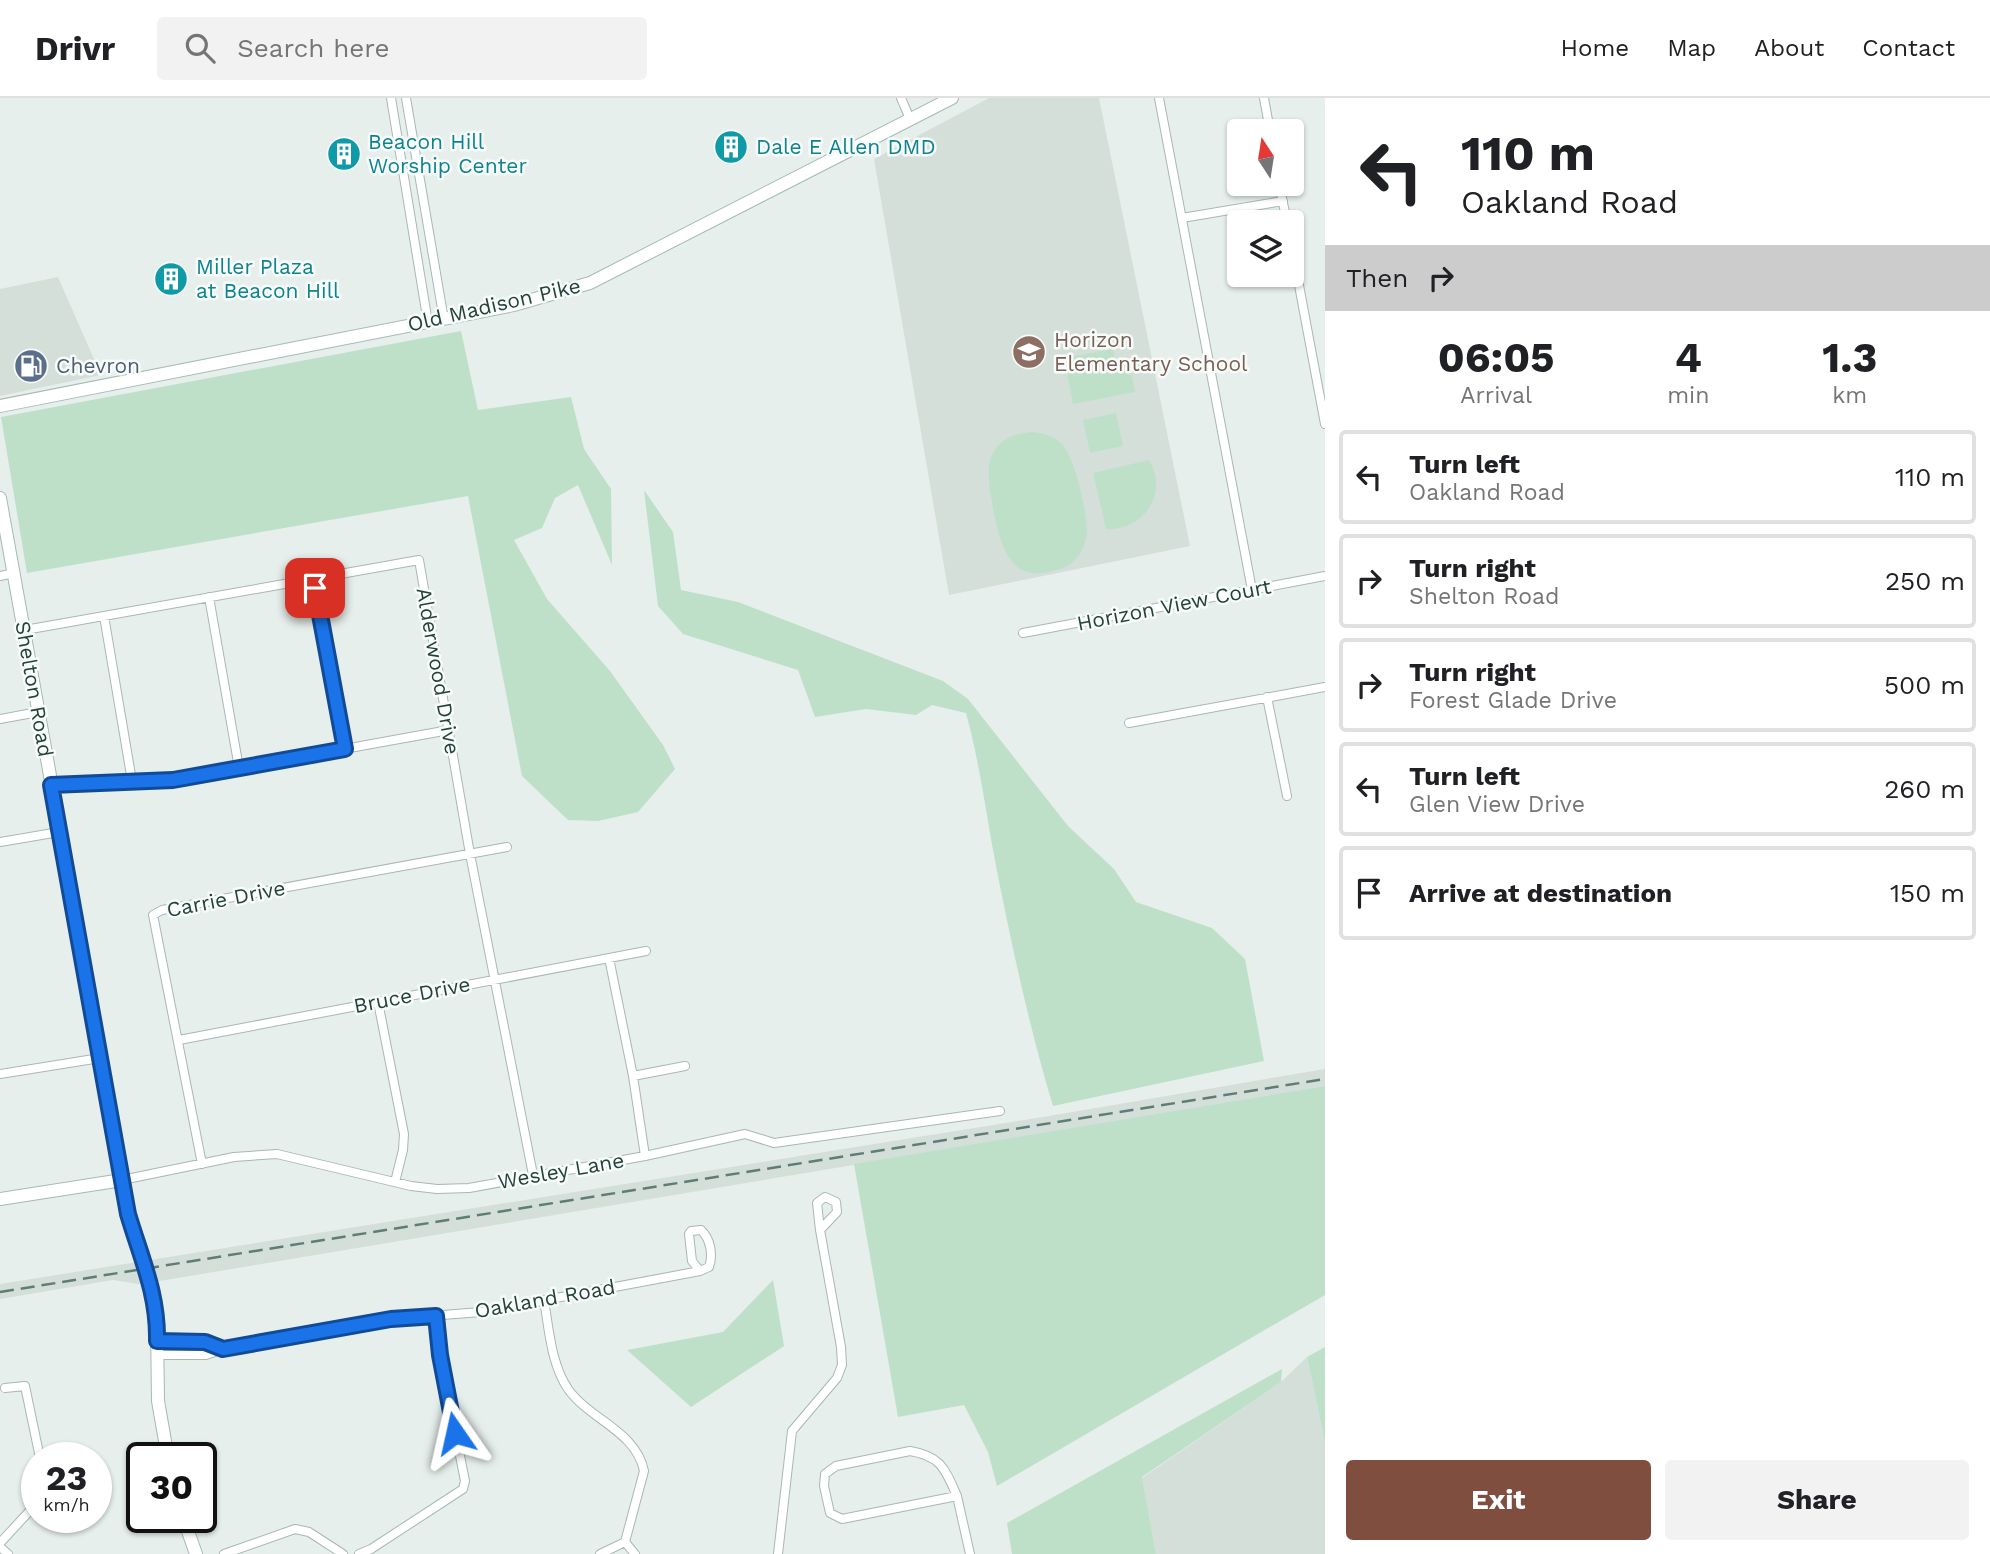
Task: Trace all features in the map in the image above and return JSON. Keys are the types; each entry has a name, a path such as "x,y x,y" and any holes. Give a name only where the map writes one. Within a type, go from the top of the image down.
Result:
{"street":[{"path":"391,98 428,323"},
{"path":"406,98 444,320"},
{"path":"901,98 910,119"},
{"name":"Old Madison Pike","path":"0,406 444,320 514,305 590,283 952,98"},
{"path":"1159,98 1252,590"},
{"path":"1264,98 1268,119"},
{"path":"399,142 414,139"},
{"path":"1282,196 1285,210"},
{"path":"1182,218 1283,201"},
{"path":"414,233 430,233"},
{"path":"1299,287 1325,424"},
{"name":"Shelton Road","path":"0,498 128,1214 150,1280 156,1313 158,1401 165,1442"},
{"name":"Alderwood Drive","path":"25,630 419,560 470,854 533,1175"},
{"path":"0,576 14,573"},
{"name":"Horizon View Court","path":"1023,633 1325,576"},
{"path":"313,578 345,749"},
{"path":"209,597 239,768"},
{"path":"104,616 132,782"},
{"path":"1129,723 1325,687"},
{"path":"1267,697 1286,796"},
{"path":"0,719 38,712"},
{"path":"51,785 173,780 449,730"},
{"path":"0,842 59,832"},
{"name":"Carrie Drive","path":"202,1164 153,915 162,910 507,847"},
{"name":"Bruce Drive","path":"179,1040 646,951"},
{"path":"609,958 633,1076 645,1156"},
{"path":"378,1002 404,1134 395,1182"},
{"path":"0,1074 100,1058"},
{"path":"633,1076 685,1066"},
{"name":"Wesley Lane","path":"122,1180 253,1154 277,1154 411,1186 469,1188 645,1156 745,1134 774,1143 1000,1111"},
{"path":"0,1199 122,1180"},
{"path":"695,1229 706,1234 712,1259 709,1268 700,1271 692,1261 690,1250 689,1234 695,1229"},
{"path":"778,1554 792,1431 837,1378 842,1365 820,1230"},
{"name":"Oakland Road","path":"156,1355 206,1355 223,1349 391,1319 481,1312 700,1271"},
{"path":"544,1300 558,1368 569,1390 626,1438 642,1460 644,1471 625,1542 600,1554"},
{"path":"359,1554 463,1489 465,1481 440,1355 436,1316"},
{"name":"Oakland Road","path":"157,1341 205,1342 223,1349"},
{"path":"5,1388 25,1386 37,1442"},
{"path":"957,1496 842,1519 830,1513 824,1486 825,1474 836,1466 910,1451 927,1454 947,1471 957,1496 970,1554"},
{"path":"8,1554 0,1545 21,1521"},
{"path":"224,1554 295,1529 309,1532 343,1554"},
{"path":"189,1533 196,1554"},
{"path":"625,1542 635,1554"}],"shaded area":[{"name":"Horizon Elementary School","path":"989,98 1099,98 1190,546 949,595 874,159"},
{"path":"58,277 101,375 0,396 0,289"},
{"path":"1325,1069 1325,1086 166,1280 138,1284 113,1280 0,1299 0,1284 1049,1116"},
{"path":"1307,1357 1325,1443 1325,1554 1156,1554 1142,1478 1281,1382"}],"green space":[{"path":"461,331 478,410 571,397 584,449 611,489 612,565 578,485 555,498 542,528 514,540 547,599 610,671 663,745 675,769 638,812 598,821 568,820 522,776 468,496 27,573 1,417"},
{"path":"1113,349 1116,369 1132,375 1135,392 1073,404 1064,358"},
{"path":"1116,413 1123,446 1090,453 1083,420"},
{"path":"1031,432 1054,438 1066,450 1079,483 1087,529 1084,546 1074,561 1060,569 1038,573 1026,572 1017,566 1004,549 989,485 990,460 995,450 1003,441 1014,435"},
{"path":"1149,460 1156,485 1149,508 1132,524 1106,529 1093,473"},
{"path":"644,490 673,532 681,590 738,602 943,681 968,699 1068,826 1114,869 1136,902 1212,928 1245,959 1264,1061 1053,1106 1015,956 966,713 932,705 916,715 866,709 815,717 798,670 683,634 658,606"},
{"path":"1325,1086 1325,1295 997,1486 988,1452 964,1405 898,1417 854,1164"},
{"path":"773,1280 784,1346 691,1407 627,1350 723,1332"},
{"path":"1325,1347 1325,1443 1307,1357"},
{"path":"1282,1369 1281,1382 1142,1477 1156,1554 1012,1554 1007,1523"}],"railway":[{"path":"0,1292 1325,1079"}],"place":[{"name":"Dale E Allen DMD","path":"731,147"},
{"name":"Beacon Hill Worship Center","path":"344,154"},
{"name":"Miller Plaza at Beacon Hill","path":"171,279"},
{"name":"Horizon Elementary School","path":"1029,352"},
{"name":"Chevron","path":"31,366"}],"route":[{"path":"315,588 345,749 173,780 51,785 128,1214 147,1269 154,1302 157,1341 205,1342 223,1349 391,1319 436,1316 440,1355 455,1433"}]}
